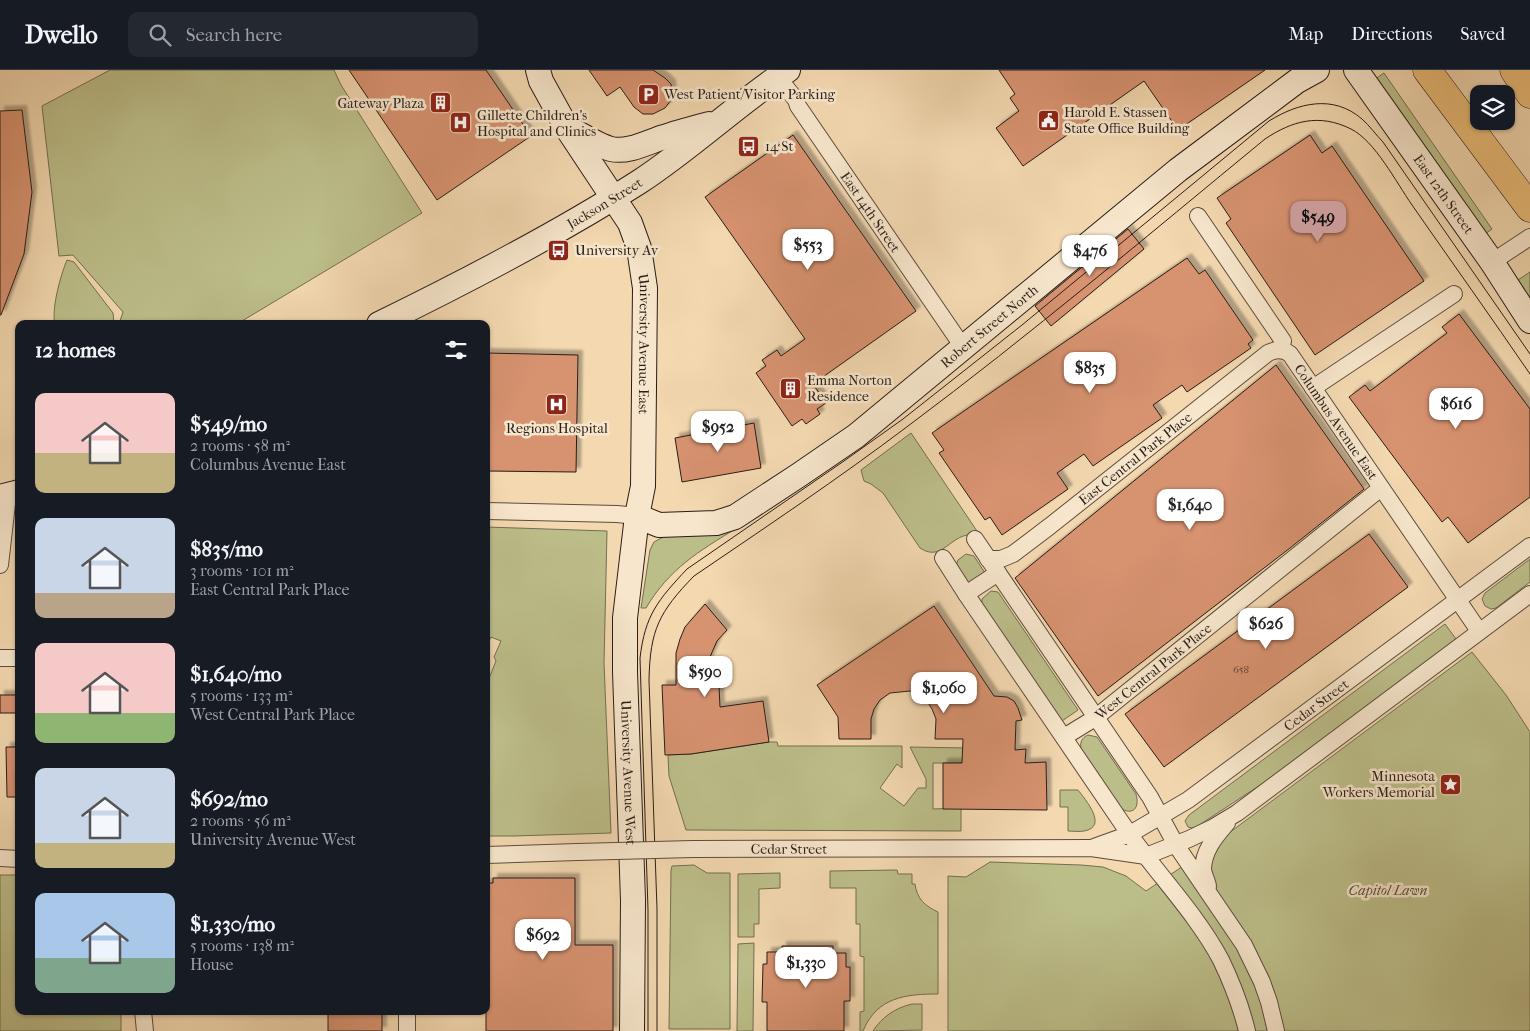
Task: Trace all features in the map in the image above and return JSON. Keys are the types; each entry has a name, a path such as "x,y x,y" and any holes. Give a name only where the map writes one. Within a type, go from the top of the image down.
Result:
{"highway":[{"path":"1427,70 1530,208"},
{"path":"1514,70 1530,94"},
{"path":"1521,70 1530,81"}],"main road":[{"name":"University Avenue East","path":"520,70 539,76 567,128 630,222 639,248 645,288 643,486 637,516"},
{"name":"Robert Street North","path":"637,516 659,510 732,509 753,504 856,436 1178,170 1296,81 1317,70"},
{"name":"East 12th Street","path":"1356,70 1492,262 1530,321"},
{"name":"Jackson Street","path":"387,320 535,244 639,182 783,73"},
{"path":"567,128 604,147 620,149 638,146 664,136 718,122"},
{"name":"University Avenue West","path":"632,1031 632,900 625,682 625,618 637,516"}],"street":[{"name":"East 14th Street","path":"783,73 798,106 964,347"},
{"path":"1198,216 1282,341 1280,350"},
{"path":"1492,262 1530,237"},
{"path":"1314,388 1454,294"},
{"name":"Columbus Avenue East","path":"1280,350 1290,354 1479,631"},
{"name":"East Central Park Place","path":"988,558 1001,559 1013,554 1268,353 1280,350"},
{"name":"West Central Park Place","path":"1064,737 1095,718 1381,488"},
{"path":"0,565 9,494"},
{"name":"Robert Street North","path":"490,511 637,516"},
{"path":"975,539 1150,797 1176,845 1233,927 1254,963 1269,1002 1276,1031"},
{"name":"Cedar Street","path":"1092,848 1130,834 1188,800 1530,546"},
{"path":"943,558 1130,834 1177,894 1220,958 1232,984 1247,1031"},
{"path":"966,594 998,573"},
{"name":"Cedar Street","path":"490,855 693,849 1092,848 1146,856 1176,845 1212,828 1237,812 1530,594"},
{"path":"0,658 15,658"},
{"path":"1211,896 1203,871 1206,853 1214,838 1237,812"},
{"path":"0,858 15,858"},
{"path":"144,1015 145,1031"},
{"path":"407,1015 407,1031"}],"green space":[{"path":"110,70 334,70 341,85 422,213 244,320 120,320 123,312 73,255 59,256 42,106"},
{"path":"1384,73 1492,229 1481,237 1374,80"},
{"path":"67,260 74,262 113,313 114,320 54,320 55,301"},
{"path":"1530,272 1530,298 1518,280"},
{"path":"911,433 981,537 963,536 936,552 929,552 920,548 883,493 864,481 861,470"},
{"path":"490,527 607,531 604,663 611,833 490,836 490,676 496,661 494,657 501,641 491,637 490,639"},
{"path":"737,528 686,562 665,582 646,608 641,608 650,550 654,542 665,536"},
{"path":"966,554 974,556 985,573 969,586 956,566 958,560"},
{"path":"1530,559 1530,582 1496,608 1491,609 1485,606 1482,599 1485,593"},
{"path":"991,591 998,592 1078,710 1062,721 982,605 982,599"},
{"path":"1445,624 1456,639 1265,782 1196,827 1188,827 1185,821 1189,815"},
{"name":"Capitol Lawn","path":"1472,652 1506,695 1530,732 1530,1031 948,1031 948,876 966,877 990,862 1081,865 1103,867 1126,876 1146,891 1198,856"},
{"path":"1088,735 1097,737 1136,794 1137,803 1132,811 1120,808 1081,750 1082,741"},
{"path":"777,742 778,746 902,746 902,768 897,764 880,788 904,806 918,788 926,788 926,779 910,747 968,748 962,763 933,763 933,809 961,808 961,831 686,830 669,776 668,755 691,754"},
{"path":"1060,790 1078,790 1093,812 1095,824 1091,828 1082,831 1068,831 1068,807 1060,807"},
{"path":"694,865 707,873 730,873 730,1029 669,1029 671,870 672,866"},
{"path":"897,870 898,874 912,874 912,884 915,884 920,898 929,907 938,912 938,994 904,997 884,1004 869,1020 863,1031 860,1031 860,1012 864,1011 864,957 860,956 860,924 856,924 856,888 830,888 830,871"},
{"path":"780,873 780,888 759,889 759,924 754,924 754,937 738,937 738,874"},
{"path":"0,875 15,875 15,1015 121,1015 121,1031 0,1031"},
{"path":"754,943 753,1031 737,1031 738,944"},
{"path":"912,1004 922,1004 922,1030 873,1031 880,1021 890,1014"}],"building":[{"name":"Gateway Plaza","path":"349,70 486,70 531,136 437,200"},
{"name":"West Patient/Visitor Parking","path":"589,70 653,70 671,84 671,100 665,108 653,114 643,114 634,107 620,87 607,96"},
{"name":"Harold E. Stassen State Office Building","path":"999,70 1265,70 1178,130 1144,81 1023,166 996,128 1019,111 1010,98 1015,94"},
{"path":"22,110 32,192 24,254 0,315 0,111"},
{"path":"793,135 916,311 813,384 826,403 817,409 820,414 806,424 802,419 792,426 756,373 766,366 762,360 777,350 781,356 805,339 705,197"},
{"path":"1310,135 1322,153 1332,146 1424,281 1315,355 1226,223 1231,219 1217,198"},
{"path":"1128,229 1144,249 1051,326 1035,306"},
{"path":"1187,258 1199,274 1205,270 1253,340 1248,344 1251,348 1187,392 1182,385 1153,405 1162,418 1093,466 1084,454 1057,473 1068,489 1002,535 990,517 985,520 939,453 944,450 932,433"},
{"path":"1459,314 1530,409 1530,497 1468,543 1448,517 1442,522 1349,397 1365,385 1370,391 1447,333 1442,327"},
{"path":"490,353 578,355 576,472 490,471"},
{"path":"1276,365 1364,489 1098,696 1015,578"},
{"path":"754,423 761,468 682,482 675,438"},
{"path":"1369,534 1408,587 1164,767 1125,714"},
{"path":"705,604 727,630 717,641 706,666 718,665 720,707 763,701 769,742 691,754 665,755 662,685 676,685 676,653 680,639 685,627"},
{"path":"934,606 994,696 1007,697 1014,701 1018,708 1022,720 1016,721 1015,750 1026,749 1025,763 1046,762 1047,810 943,809 943,763 962,763 963,739 935,739 936,719 932,709 920,695 910,691 890,693 880,700 874,709 871,719 871,739 839,739 838,717 817,685"},
{"path":"0,695 15,695 15,713 0,713"},
{"path":"6,747 15,747 15,797 7,797"},
{"path":"493,878 575,878 575,945 613,945 613,1031 486,1031 486,1015 490,1015 490,883 493,883"},
{"path":"782,946 833,946 833,953 846,953 846,967 850,967 850,1001 844,1001 844,1031 767,1031 767,1002 762,1002 763,964 767,964 767,952 782,952"},
{"path":"328,1015 382,1015 382,1031 328,1031"}],"tram line":[{"path":"648,1031 648,910 640,658 645,630 654,609 687,569 903,419 1022,325 1269,121 1292,110 1316,104 1339,106 1351,111 1362,119 1383,142 1530,354"},
{"path":"657,1031 657,909 649,680 654,635 672,600 694,576 882,446 954,392 1088,285 1265,139 1285,128 1306,121 1317,120 1339,124 1360,135 1377,152 1530,374"}],"place":[{"name":"West Patient/Visitor Parking","path":"648,94"},
{"name":"Gateway Plaza","path":"440,103"},
{"name":"Harold E. Stassen State Office Building","path":"1048,120"},
{"name":"Gillette Children's Hospital and Clinics","path":"461,123"},
{"name":"14 St","path":"749,146"},
{"name":"University Av","path":"559,250"},
{"name":"Emma Norton Residence","path":"791,388"},
{"name":"Regions Hospital","path":"557,405"},
{"name":"Minnesota Workers Memorial","path":"1451,784"}]}
